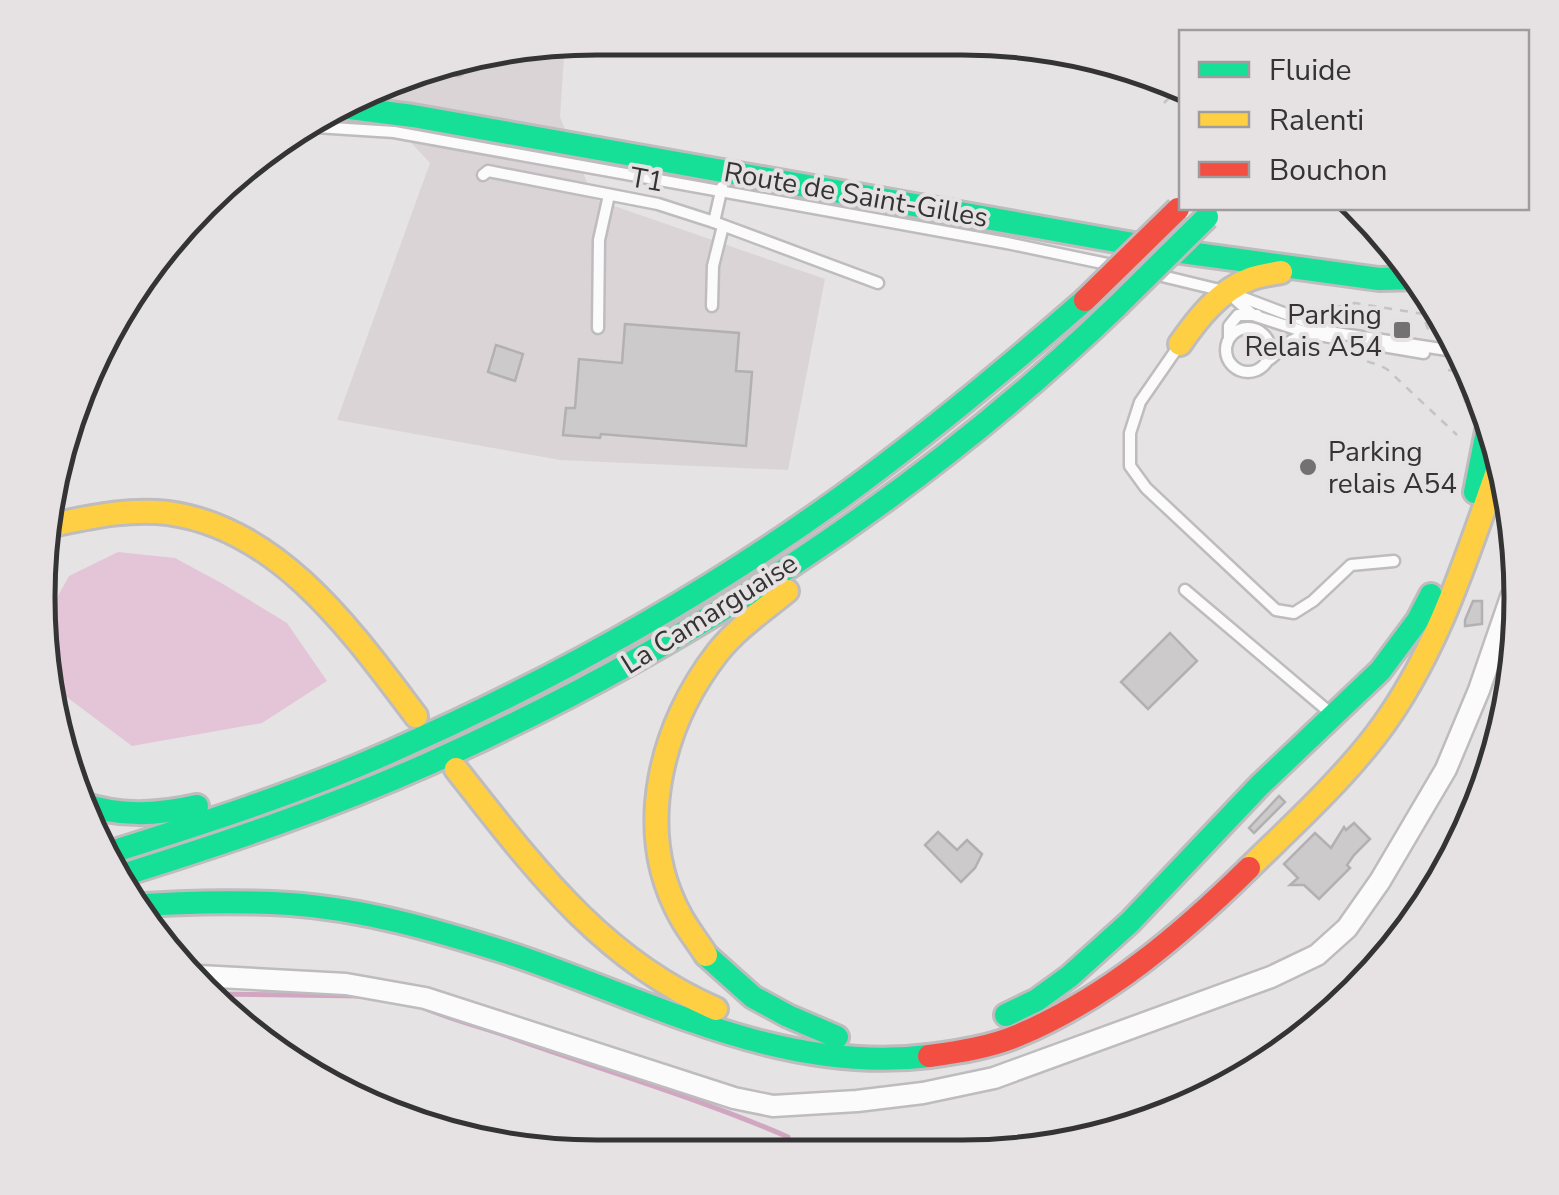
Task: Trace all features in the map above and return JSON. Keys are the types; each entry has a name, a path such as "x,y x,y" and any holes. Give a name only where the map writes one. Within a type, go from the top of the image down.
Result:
{"main road":[{"name":"Route de Saint-Gilles","path":"361,109 413,116 723,182 1291,268 1400,278"},
{"name":"La Camarguaise","path":"118,850 389,753 590,657 707,588 877,473 952,415 1028,352 1179,208"},
{"name":"La Camarguaise","path":"131,873 266,829 354,795 522,721 688,631 909,481 1046,372 1212,212"},
{"path":"1180,344 1193,324 1228,292 1247,280 1291,268"},
{"name":"Route de Saint-Gilles","path":"1379,279 1414,298"},
{"path":"838,1037 782,1013 742,989 710,958 688,927 671,895 656,829 658,772 664,750 689,694 736,632 943,469 1046,372"},
{"path":"726,1030 631,977 579,934 525,874 451,771 565,902 618,951 681,992 775,1030 838,1037 948,1034 1002,1018 1037,1000 1070,976 1130,922 1260,785 1380,671 1418,620 1464,524 1473,500 1477,430"},
{"path":"150,905 291,904 406,923 507,952 642,1004 780,1048 837,1057 897,1060 961,1052 1018,1036 1079,1004 1160,951 1343,775 1398,704 1431,644 1492,485"},
{"path":"59,536 126,524 177,528 222,542 267,568 304,598 410,718"},
{"path":"97,807 131,814 182,810 356,752 389,753"}],"street":[{"path":"210,977 346,984 425,998 734,1098 773,1106 923,1093 994,1078 1270,977 1316,955 1347,928 1380,881 1446,769 1503,619"}],"lane":[{"name":"T1","path":"327,128 394,132 723,182 1197,283 1336,333 1444,350"},
{"path":"483,175 488,171 658,204 878,283"},
{"path":"712,306 723,182"},
{"path":"598,328 599,240 609,194"},
{"name":"T1","path":"1228,292 1253,314 1308,334 1448,357"},
{"path":"1308,334 1291,340 1253,372 1232,366 1226,352 1228,326 1238,314 1336,333"},
{"path":"1228,338 1246,327 1260,331 1269,343 1266,364"},
{"path":"1180,344 1140,402 1130,433 1130,466 1146,488 1276,610 1294,613 1313,601 1351,565 1394,562"},
{"path":"1185,590 1332,715"}],"path":[{"path":"1164,104 1171,97"},
{"path":"1336,307 1418,305"},
{"path":"1354,354 1388,370 1458,435 1477,430"},
{"path":"1448,370 1454,371"},
{"path":"1457,377 1468,412"}],"shaded area":[{"path":"564,56 560,117 594,199 825,279 788,470 560,460 337,420 430,163 375,103 457,73"},
{"path":"118,552 175,558 287,623 327,681 262,723 132,746 64,695 55,601 69,576"}],"building":[{"path":"625,324 739,333 736,371 752,372 746,446 601,434 600,438 563,435 566,408 575,408 579,359 622,363"},
{"path":"496,345 523,354 515,381 488,372"},
{"path":"1473,601 1482,601 1482,624 1465,626 1465,620"},
{"path":"1170,633 1197,661 1148,709 1121,682"},
{"path":"1279,796 1285,802 1254,833 1249,828"},
{"path":"1354,823 1370,839 1347,865 1350,868 1319,899 1304,885 1290,885 1298,878 1284,864 1315,833 1331,848 1344,827 1346,830"},
{"path":"938,832 957,850 967,840 982,854 961,882 925,845"}],"waterway":[{"path":"228,994 361,996"},
{"path":"420,1006 683,1096 788,1137 787,1140"}],"traffic: fast":[{"path":"361,109 1167,250 1379,279 1400,278"},
{"path":"1117,306 1207,217"},
{"path":"118,850 355,767 508,697 624,636 736,568 844,495 967,400 1085,300"},
{"path":"130,873 274,825 428,764 522,720 705,620 793,565 961,442 1117,306"},
{"path":"1475,492 1483,449"},
{"path":"1006,1015 1037,1000 1070,976 1130,922 1260,785 1380,671 1418,620 1431,595"},
{"path":"97,808 138,813 197,806"},
{"path":"150,905 270,903 372,916 505,952 660,1010 765,1043 873,1059 929,1056"},
{"path":"706,955 753,997 837,1037"}],"traffic: slow":[{"path":"1180,344 1219,298 1239,284 1281,272"},
{"path":"1249,868 1347,770 1397,704 1448,604 1492,485"},
{"path":"60,524 137,512 168,513 208,523 245,539 279,562 339,619 416,716"},
{"path":"706,955 681,917 666,884 659,850 660,780 681,712 698,681 734,635 787,591"},
{"path":"456,769 541,874 603,936 637,964 716,1009"}],"traffic: jam":[{"path":"1085,300 1178,209"},
{"path":"929,1056 1008,1039 1083,1003 1170,940 1249,868"}],"place":[{"name":"Parking Relais A54","path":"1402,330"},
{"name":"Parking relais A54","path":"1308,467"}]}
